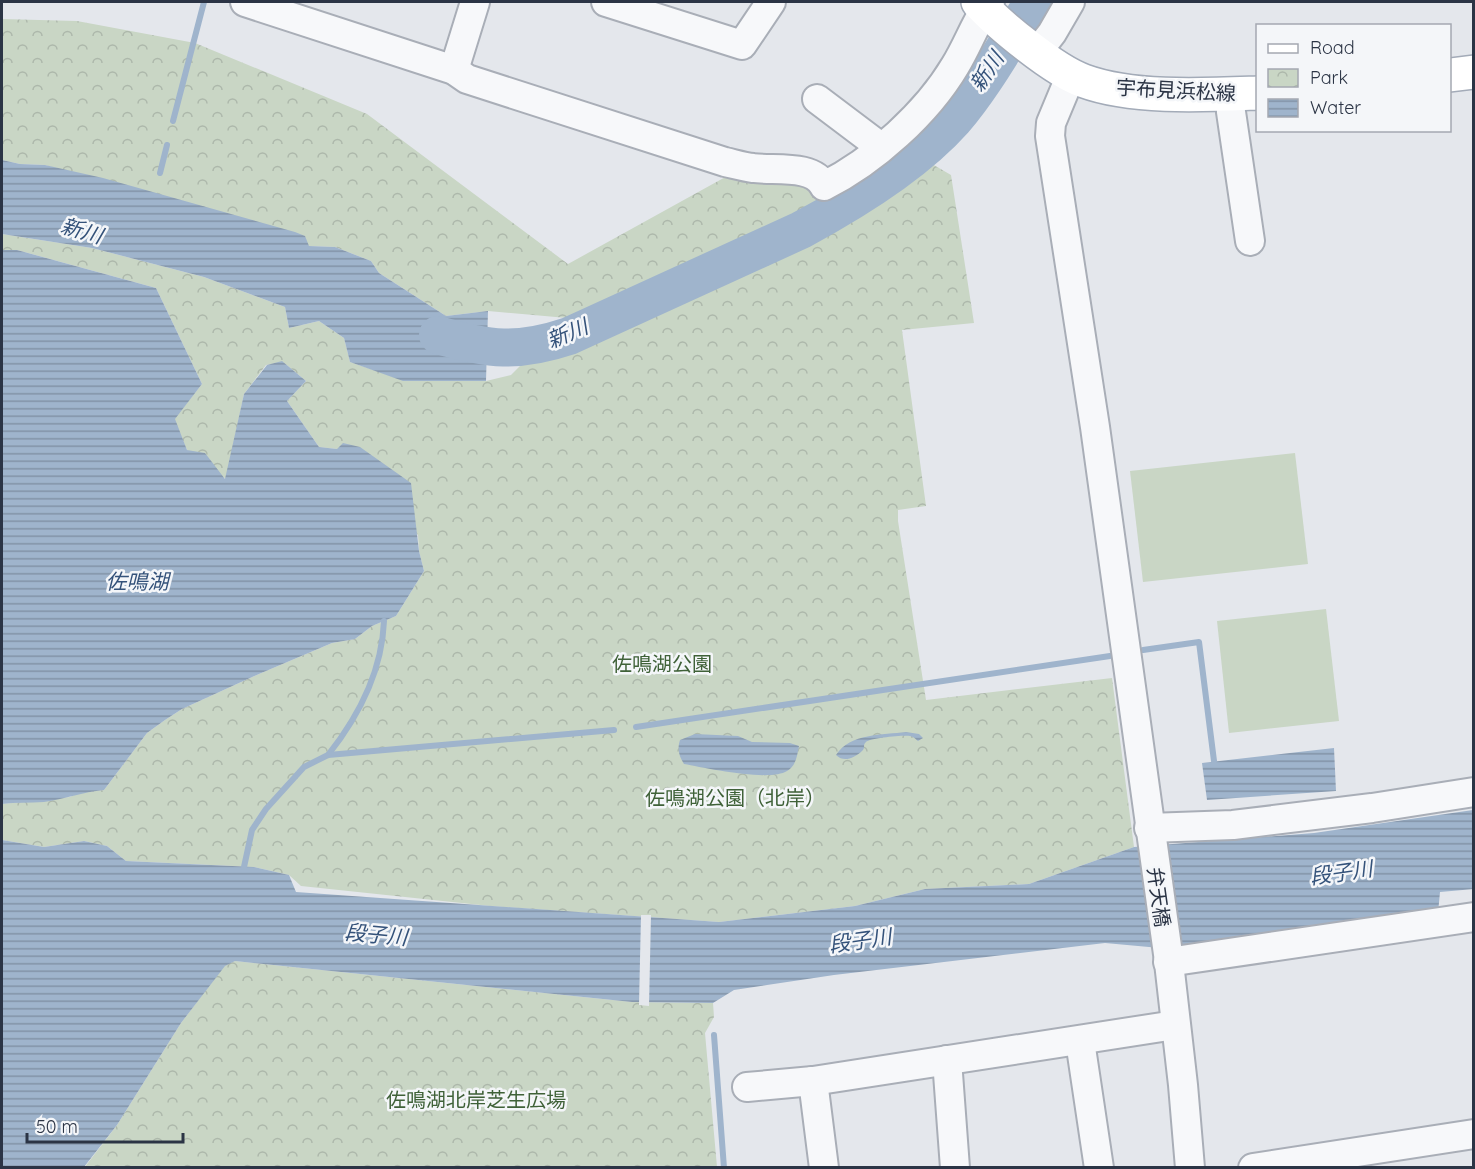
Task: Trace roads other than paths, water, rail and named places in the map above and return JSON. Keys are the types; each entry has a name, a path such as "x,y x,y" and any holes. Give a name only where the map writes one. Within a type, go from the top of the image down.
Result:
{"main road":[{"name":"宇布見浜松線","path":"987,7 1034,49 1071,75 1102,86 1181,94 1244,93"},
{"path":"1451,75 1473,72"}],"street":[{"path":"245,2 453,70 467,80 725,162 753,168 802,172 821,180 824,186 879,149 906,127 956,66 987,7"},
{"path":"453,70 475,2"},
{"path":"606,2 742,45 771,2"},
{"path":"1034,49 1052,33 1070,2"},
{"name":"弁天橋","path":"1071,75 1051,123 1050,136 1095,427 1168,958 1190,1167"},
{"path":"1244,93 1231,112 1250,241"},
{"path":"817,99 874,142 879,149"},
{"path":"1150,834 1372,808 1473,792"},
{"path":"1168,958 1473,917"},
{"path":"747,1087 813,1081 1175,1025"},
{"path":"1080,1041 1099,1167"},
{"path":"947,1060 955,1167"},
{"path":"813,1081 824,1167"},
{"path":"1253,1167 1473,1134"},
{"path":"1184,1167 1190,1167"}],"water":[{"path":"2,160 20,164 45,165 103,178 295,232 305,236 309,246 335,247 371,261 379,273 446,316 488,311 486,381 403,381 350,362 344,338 319,321 289,328 285,307 204,277 92,248 2,234"},
{"name":"佐鳴湖","path":"2,250 17,250 156,288 202,384 175,419 187,450 205,453 225,479 244,394 267,365 282,361 306,381 287,401 319,447 337,449 343,443 360,447 411,483 419,551 424,571 396,616 372,626 355,639 332,643 259,674 182,709 165,720 147,733 104,790 44,802 2,804"},
{"path":"906,732 919,734 923,738 918,741 906,736 874,739 866,742 862,751 852,757 842,759 836,755 842,748 858,739"},
{"path":"695,734 738,736 752,742 790,743 799,746 794,764 787,771 779,774 752,775 684,764 679,752 680,740"},
{"path":"1334,748 1336,791 1207,800 1202,763"},
{"name":"段子川","path":"1473,810 1474,889 1440,892 1438,913 1193,951 1105,943 834,975 734,990 713,1003 632,1002 235,961 225,966 181,1023 117,1125 84,1167 2,1168 2,840 44,847 84,841 107,846 126,861 254,867 289,875 296,892 719,922 855,906 925,889 1029,884 1134,847 1314,833"}],"waterway":[{"path":"173,121 204,2"},
{"name":"新川","path":"438,335 473,344 504,348 534,345 569,336 821,219 902,167 954,120 975,92 1033,2"},
{"path":"160,173 167,145"},
{"path":"328,755 350,725 367,692 379,658 384,621"},
{"path":"1143,650 1199,642 1214,761"},
{"path":"636,727 1110,656"},
{"path":"244,867 252,830 266,809 304,767 328,755 614,730"},
{"path":"714,1035 724,1168"}],"park label":[{"name":"佐鳴湖公園","path":"662,663"},
{"name":"佐鳴湖公園（北岸）","path":"735,797"},
{"name":"佐鳴湖北岸芝生広場","path":"476,1099"}]}
